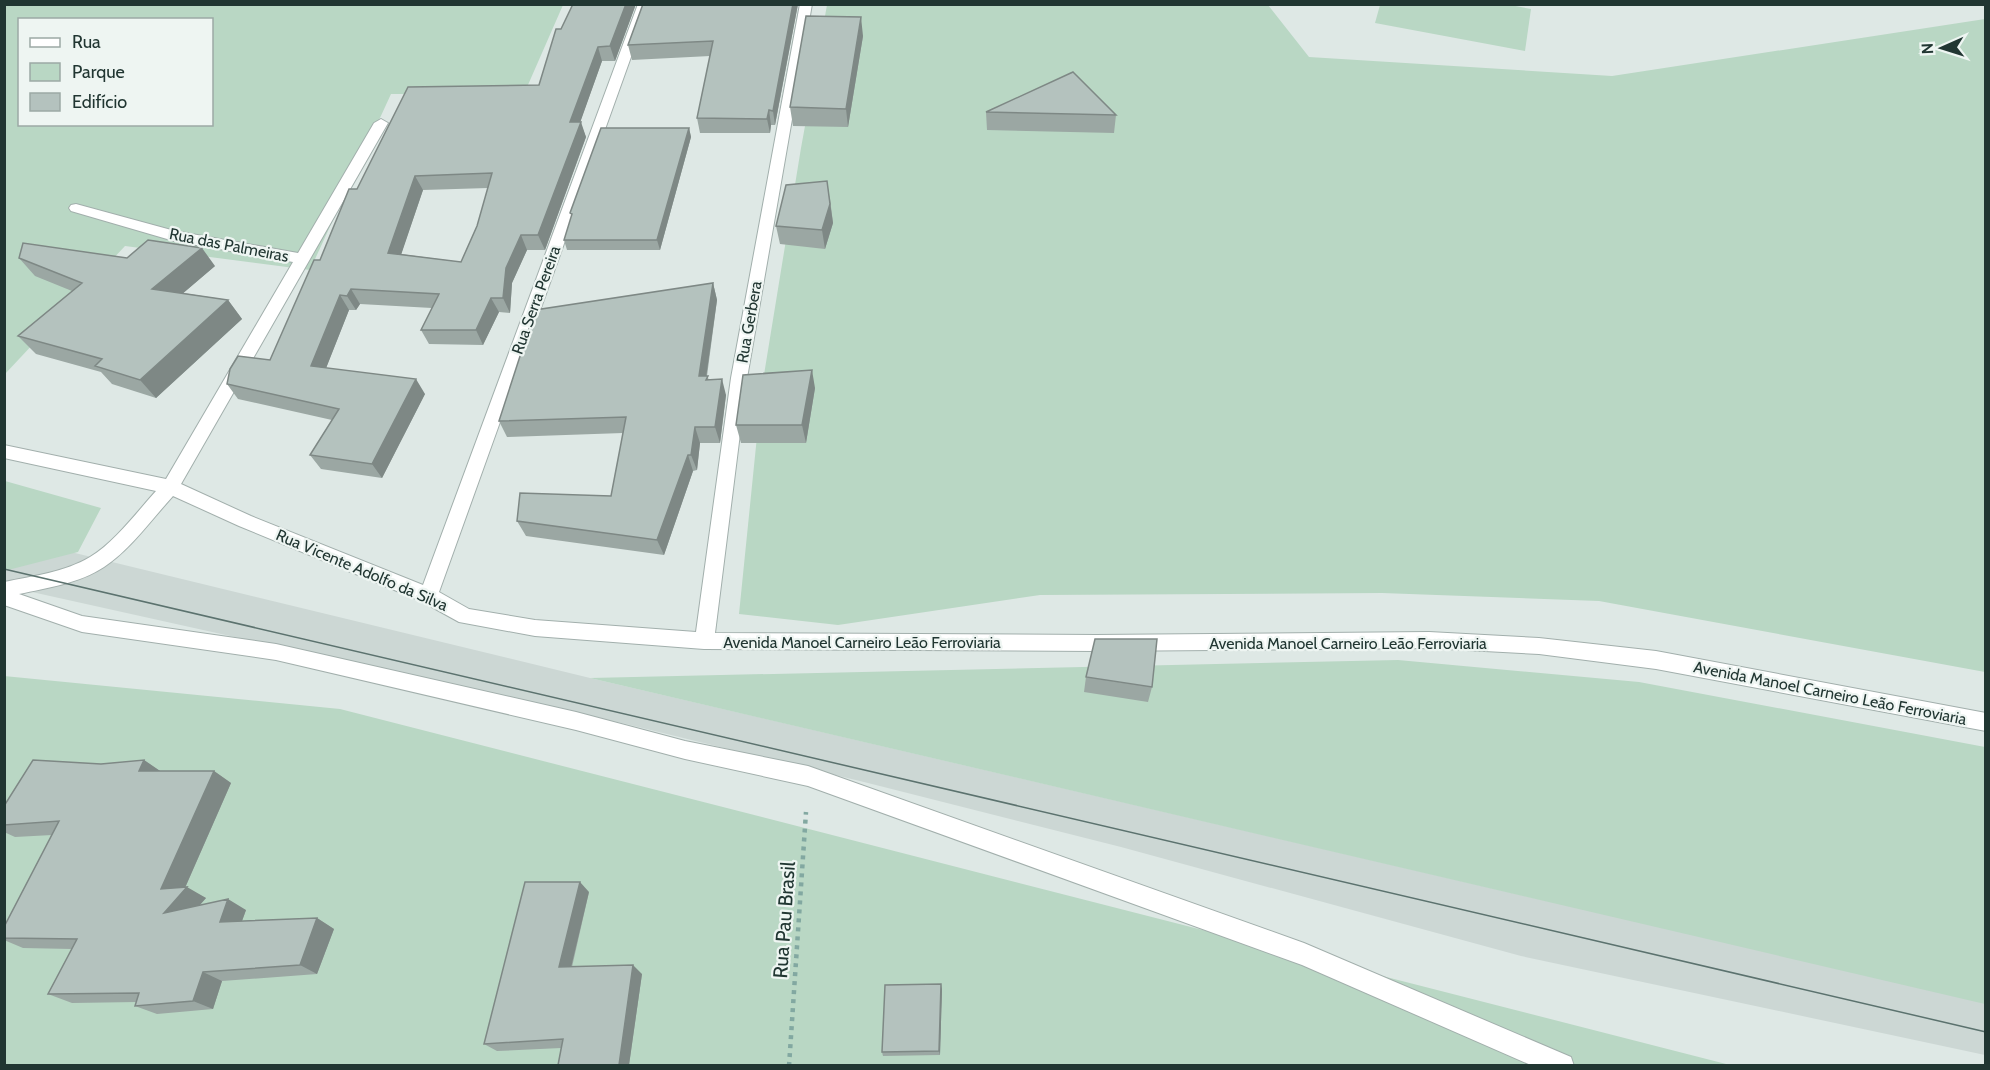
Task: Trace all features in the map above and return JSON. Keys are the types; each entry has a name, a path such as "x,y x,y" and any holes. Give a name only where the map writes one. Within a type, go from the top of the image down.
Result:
{"street":[{"name":"Rua Serra Pereira","path":"428,595 644,4"},
{"name":"Rua Gerbera","path":"704,641 739,378 806,4"},
{"path":"302,260 381,123"},
{"name":"Rua das Palmeiras","path":"75,208 174,236 302,260 170,487"},
{"name":"Rua Vicente Adolfo da Silva","path":"4,451 170,487 245,521 428,595 466,616 523,626 704,641"},
{"path":"4,590 68,575 97,562 122,540 170,487"},
{"path":"4,597 82,624 276,652 576,721 685,750 808,776 1304,954 1562,1065"},
{"name":"Avenida Manoel Carneiro Leão Ferroviaria","path":"704,641 1096,643 1429,640 1539,646 1656,660 1986,722"}],"path":[{"name":"Rua Pau Brasil","path":"789,1065 808,776"}],"shaded area":[{"path":"5,536 590,678 1538,899 1985,989 1985,1055 1521,956 1121,847 868,783 626,724 5,586"}],"green space":[{"path":"1505,4 1531,9 1525,51 1375,23 1380,5"},
{"path":"5,5 563,5 524,94 391,94 310,270 125,246 5,374"},
{"path":"827,5 1268,5 1309,57 1612,76 1985,19 1985,672 1599,601 1382,593 1040,595 838,625 739,614 762,387"},
{"path":"5,481 101,508 78,552 5,569"},
{"path":"1398,660 1639,682 1985,747 1985,1004 590,678"},
{"path":"4,676 340,709 1730,1065 5,1065"}],"building":[{"path":"573,4 626,4 610,46 598,47 570,122 581,122 538,235 521,235 506,268 503,298 491,298 476,330 421,330 439,294 351,289 347,296 340,295 311,366 416,379 372,464 310,455 339,409 227,384 230,369 238,356 270,360 314,260 320,260 349,189 357,189 408,87 539,85 556,29 561,29","holes":["492,173 477,226 461,262 388,253 415,176"]},
{"path":"643,4 793,4 773,111 769,110 767,119 697,118 713,41 628,45"},
{"path":"806,16 861,17 846,109 790,107"},
{"path":"1073,72 1116,115 986,112"},
{"path":"601,128 689,128 657,240 564,240 572,214 570,213"},
{"path":"827,181 830,204 822,230 776,226 786,185"},
{"path":"148,240 202,248 152,289 228,300 140,380 95,366 102,359 18,336 82,283 19,258 23,243 127,258"},
{"path":"713,283 699,376 708,376 706,380 722,379 715,427 695,427 691,455 688,455 657,540 517,521 520,493 611,496 626,417 499,421 535,310"},
{"path":"812,370 802,425 736,425 743,375"},
{"path":"1095,639 1157,639 1152,687 1086,677"},
{"path":"33,760 101,764 144,760 139,771 214,771 161,889 187,887 164,913 228,899 220,922 317,918 300,965 203,972 193,1001 135,1006 139,993 48,994 77,939 4,938 4,927 59,821 4,825 4,806"},
{"path":"525,882 580,882 559,967 633,965 619,1065 558,1065 563,1039 484,1044"},
{"path":"941,984 939,1051 882,1052 885,985"}],"tram line":[{"path":"4,569 1986,1032"}]}
